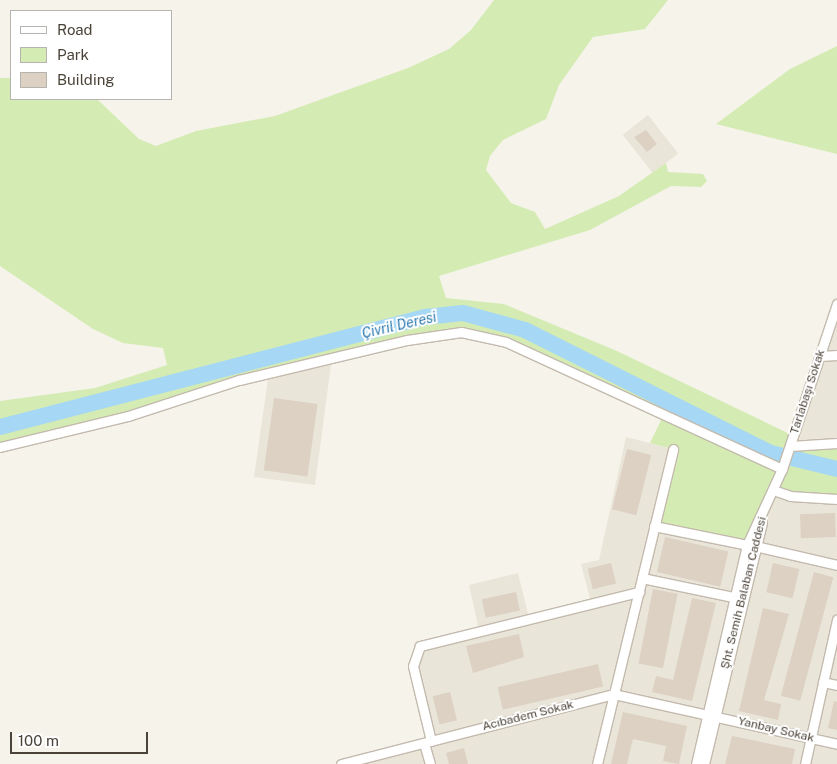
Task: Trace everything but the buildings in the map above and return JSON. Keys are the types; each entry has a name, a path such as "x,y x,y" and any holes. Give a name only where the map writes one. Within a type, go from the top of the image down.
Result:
{"street":[{"name":"Tarlabaşı Sokak","path":"782,467 837,304"},
{"path":"0,447 128,416 239,380 407,340 461,332 493,338 551,361 782,467"},
{"path":"820,356 837,355"},
{"path":"789,448 837,443"},
{"path":"597,764 673,450"},
{"name":"Şht. Semih Balaban Caddesi","path":"704,764 733,597 782,467"},
{"path":"773,490 790,496 837,499"},
{"path":"654,526 837,564"},
{"name":"Şht. Semih Balaban Caddesi","path":"696,764 711,716 751,545"},
{"path":"642,578 733,597"},
{"path":"430,764 428,742 414,666 420,646 639,592"},
{"path":"805,764 837,620"},
{"path":"823,682 837,685"},
{"name":"Acıbadem Sokak","path":"341,764 614,694 711,716"},
{"name":"Yanbay Sokak","path":"711,716 837,744"}],"shaded area":[{"path":"648,115 678,154 653,173 623,135"},
{"path":"837,304 837,764 341,764 431,741 415,652 479,630 469,585 518,573 529,618 591,603 581,564 599,560 626,437 673,449 766,507"},
{"path":"332,357 315,485 254,477 269,372"}],"green space":[{"path":"494,0 668,0 645,29 593,37 559,85 546,119 503,140 490,156 486,170 511,203 535,212 545,229 619,196 666,163 668,172 703,174 707,181 701,187 671,186 590,230 439,276 446,298 504,304 617,351 794,436 790,445 837,443 837,499 773,490 747,545 654,526 673,449 650,443 664,414 506,342 461,332 239,380 148,410 0,447 0,401 95,388 167,365 163,348 123,343 93,329 0,266 0,78 10,78 10,100 98,100 139,139 156,146 196,131 275,116 408,68 449,49 471,30"},
{"path":"837,46 837,154 716,124 790,69"}],"waterway":[{"name":"Çivril Deresi","path":"0,427 425,317 463,313 525,330 771,453 837,469"}]}
